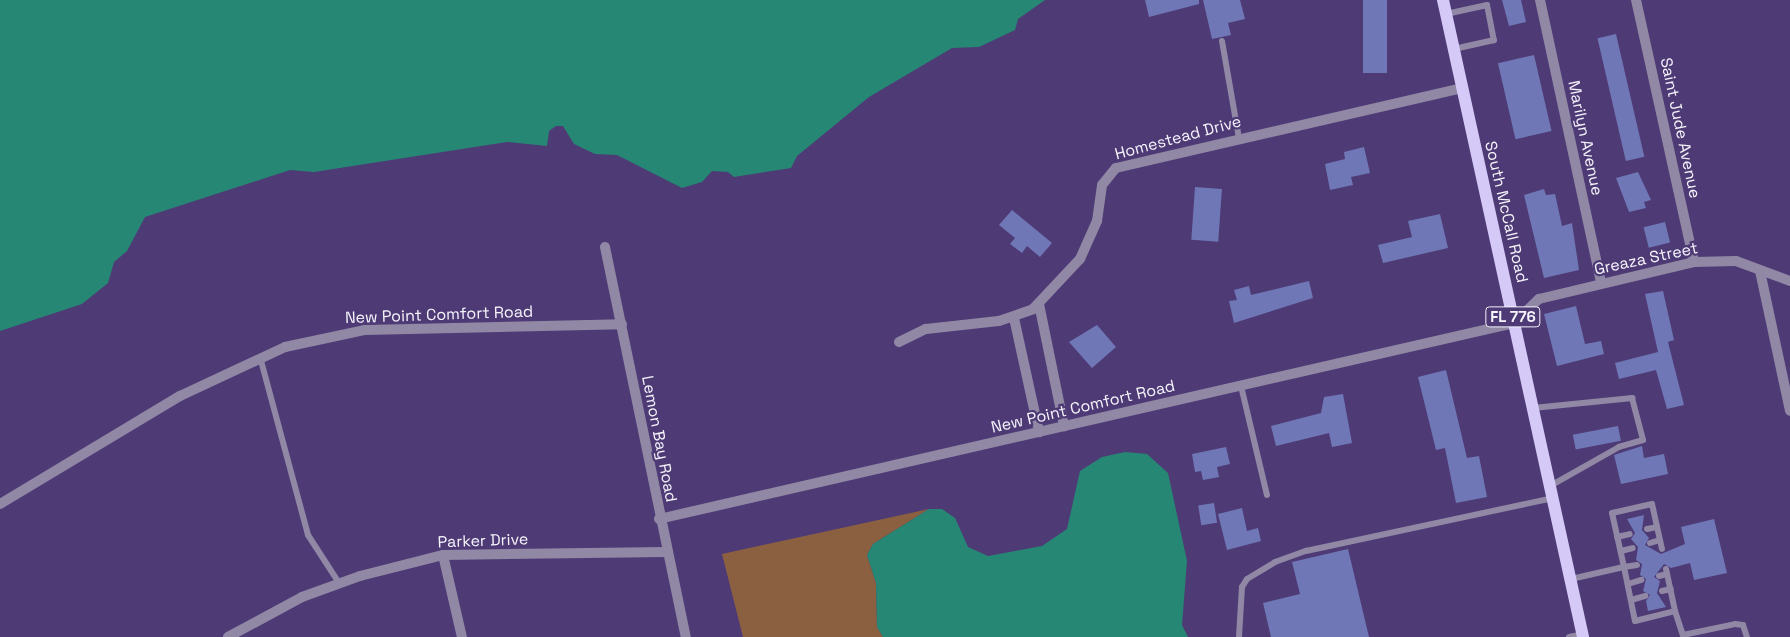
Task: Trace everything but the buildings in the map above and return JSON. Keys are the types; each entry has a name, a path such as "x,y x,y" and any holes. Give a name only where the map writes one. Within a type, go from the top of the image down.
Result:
{"main road":[{"name":"South McCall Road","path":"1442,0 1583,635"}],"street":[{"name":"Marilyn Avenue","path":"1540,0 1601,283"},
{"name":"Saint Jude Avenue","path":"1636,0 1694,262"},
{"name":"Homestead Drive","path":"899,342 934,328 1014,318 1038,304 1080,259 1110,172 1239,138 1462,88"},
{"name":"Lemon Bay Road","path":"605,247 622,324 659,519 686,637"},
{"name":"Greaza Street","path":"1514,323 1539,299 1694,262 1736,261 1790,281"},
{"path":"1760,271 1790,410"},
{"path":"1038,304 1064,426"},
{"path":"1014,318 1038,432"},
{"name":"New Point Comfort Road","path":"659,519 1514,323"},
{"name":"New Point Comfort Road","path":"0,504 180,396 260,357 324,336 365,330 622,324"},
{"name":"Parker Drive","path":"228,637 302,597 340,583 443,555 666,552"},
{"path":"443,555 462,637"}],"lane":[{"path":"1446,14 1487,6 1494,40 1454,49"},
{"path":"1222,41 1239,138"},
{"path":"260,357 308,535 340,583"},
{"path":"1240,386 1267,495"},
{"path":"1239,637 1242,587 1247,579 1275,562 1306,551 1552,492 1619,447 1644,440 1632,398 1533,408"},
{"path":"1662,549 1652,504 1612,513 1635,621 1675,611"},
{"path":"1647,529 1657,527"},
{"path":"1617,537 1630,534"},
{"path":"1650,543 1660,540"},
{"path":"1621,551 1633,548"},
{"path":"1571,579 1637,565"},
{"path":"1658,576 1667,572 1682,636 1735,624 1743,625 1747,637"},
{"path":"1628,584 1641,580"},
{"path":"1662,592 1671,590"},
{"path":"1631,600 1644,596"},
{"path":"1569,637 1583,635"}],"shaded area":[{"path":"0,0 1045,0 1018,19 1015,30 979,47 952,48 869,97 797,156 791,168 734,177 728,172 712,171 702,182 682,188 617,155 595,154 574,144 563,126 556,126 549,131 547,146 507,142 314,172 290,170 145,217 127,251 114,262 108,283 82,304 0,331"},
{"path":"1125,452 1147,454 1168,473 1187,561 1182,625 1188,637 883,637 877,627 876,583 867,555 873,544 929,509 942,509 955,518 968,547 988,556 1042,546 1067,529 1080,471 1102,457"},
{"path":"929,509 873,544 867,555 876,583 877,627 883,637 743,637 722,554"}]}
